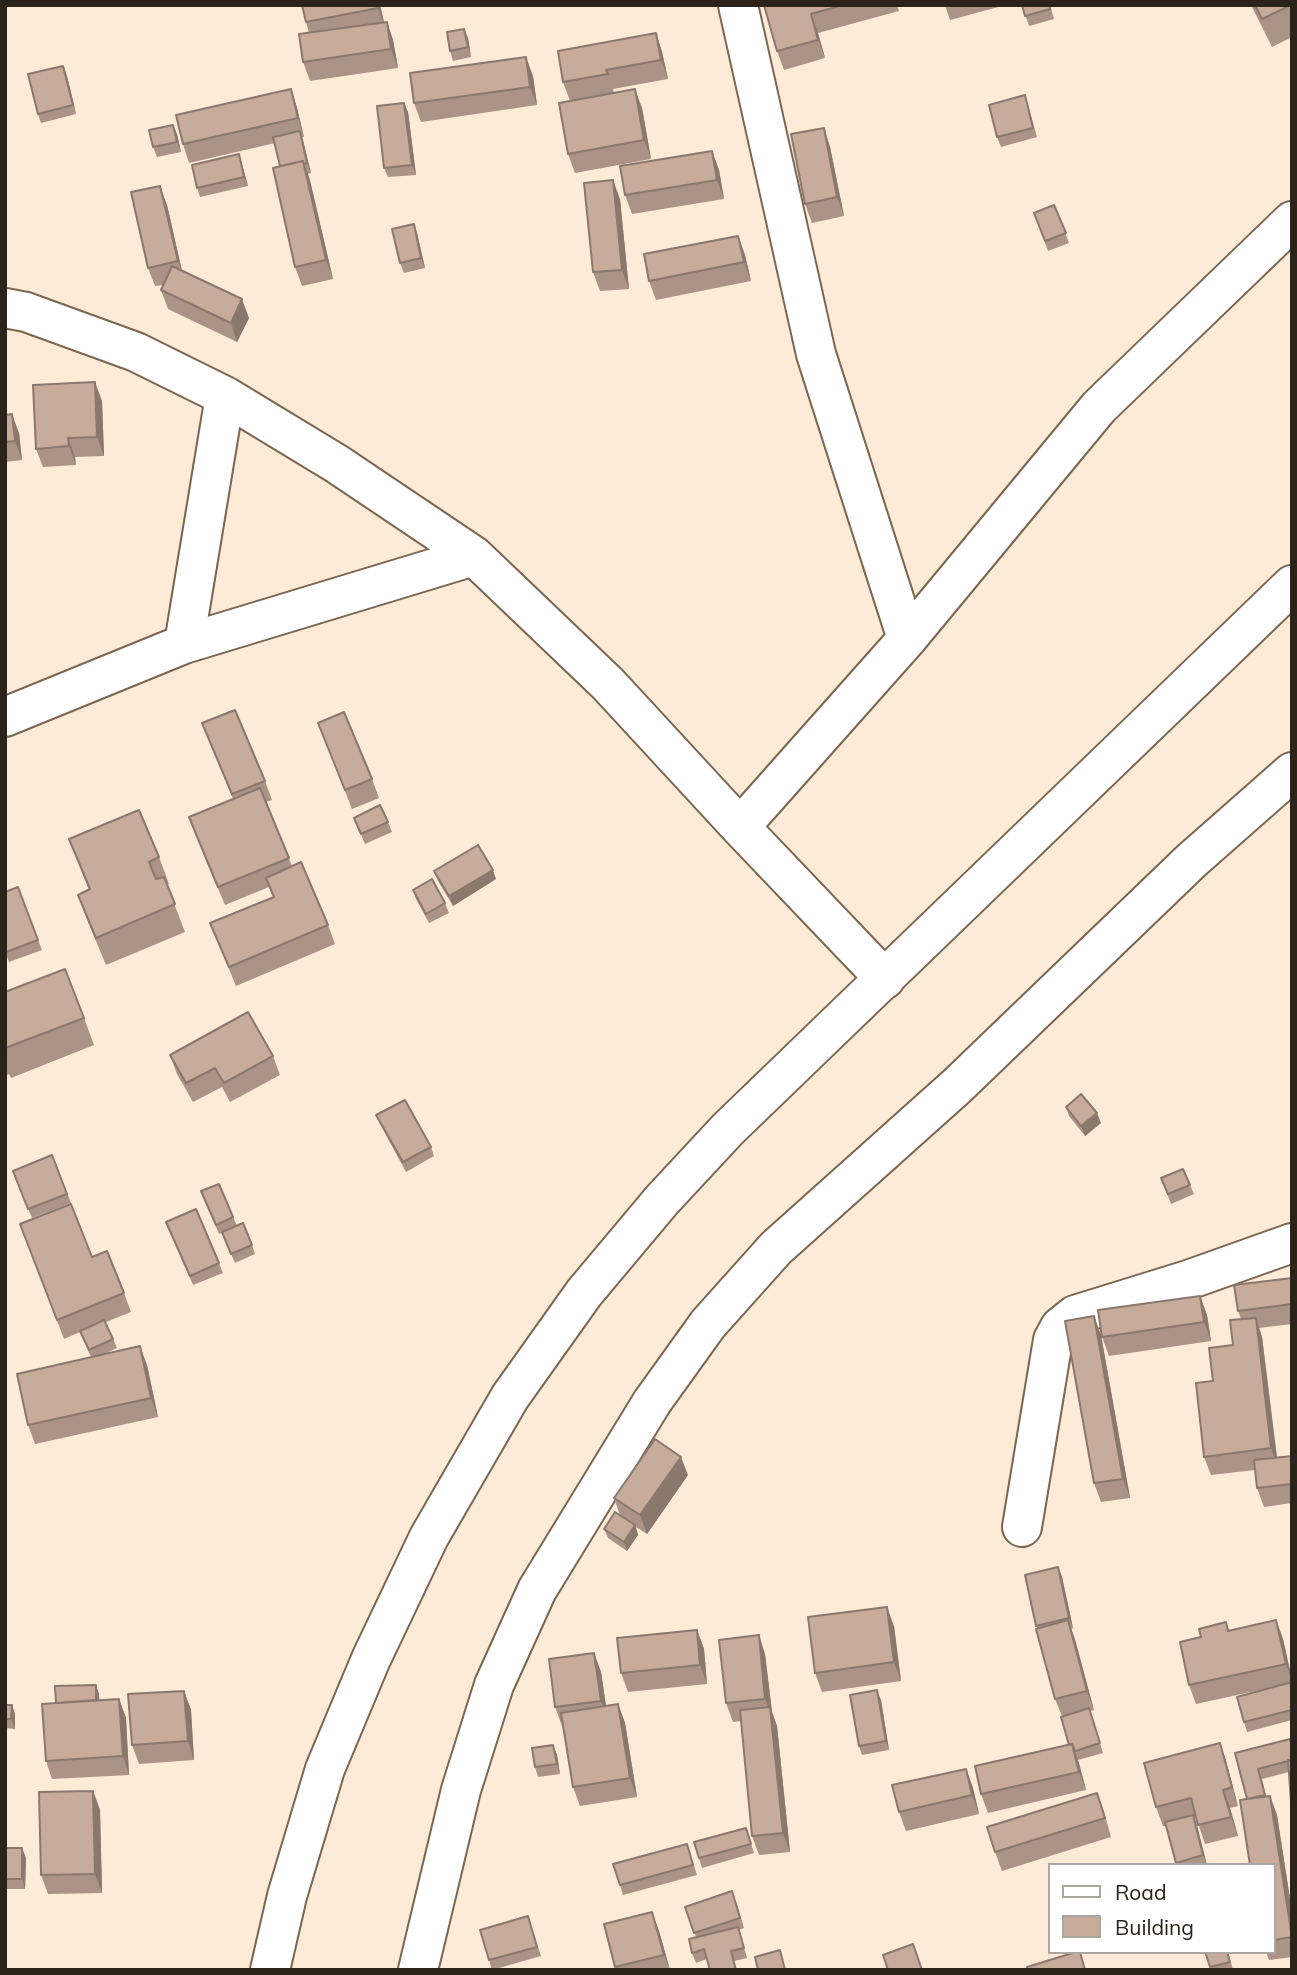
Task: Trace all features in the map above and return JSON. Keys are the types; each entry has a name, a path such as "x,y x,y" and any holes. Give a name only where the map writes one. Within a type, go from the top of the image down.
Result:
{"street":[{"path":"738,5 816,354 907,639"},
{"path":"740,827 907,639 1099,407 1292,221"},
{"path":"5,309 26,312 136,352 225,396 337,464 474,556 608,684 885,979"},
{"path":"184,644 225,396"},
{"path":"5,717 184,644 474,556"},
{"path":"270,1970 287,1895 325,1769 371,1658 429,1537 510,1397 583,1293 727,1129 1292,585"},
{"path":"418,1970 461,1790 495,1685 537,1590 652,1402 708,1324 776,1248 957,1086 1191,861 1292,772"},
{"path":"1022,1527 1053,1340 1060,1327 1076,1315 1188,1280 1292,1243"}],"building":[{"path":"302,5 377,5 378,8 306,22"},
{"path":"764,5 843,5 811,14 818,40 777,51"},
{"path":"1022,5 1049,5 1050,9 1025,16"},
{"path":"1255,5 1291,5 1262,19"},
{"path":"387,22 391,49 303,62 299,34"},
{"path":"464,29 468,47 450,51 447,32"},
{"path":"656,33 661,60 606,70 608,74 563,82 558,51"},
{"path":"526,57 530,87 414,103 410,73"},
{"path":"63,66 73,105 38,114 28,74"},
{"path":"291,89 298,118 183,144 176,115"},
{"path":"635,89 644,140 568,154 559,103"},
{"path":"1025,95 1033,128 997,137 989,105"},
{"path":"404,103 412,165 384,168 377,106"},
{"path":"173,125 177,142 153,147 149,130"},
{"path":"824,128 837,197 805,204 791,134"},
{"path":"300,131 307,163 304,164 303,161 280,166 273,137"},
{"path":"712,151 717,180 625,195 620,166"},
{"path":"239,154 244,177 197,188 192,165"},
{"path":"303,161 326,260 295,267 273,168"},
{"path":"613,180 622,270 593,272 584,183"},
{"path":"160,186 178,261 148,268 131,192"},
{"path":"1054,205 1066,233 1045,241 1034,213"},
{"path":"414,224 421,258 400,263 392,229"},
{"path":"738,236 744,262 649,281 644,254"},
{"path":"172,266 242,299 231,323 161,290"},
{"path":"95,382 97,437 68,438 69,446 36,449 33,385"},
{"path":"12,414 15,441 5,442 5,415"},
{"path":"235,710 265,781 232,794 202,723"},
{"path":"344,712 372,779 345,790 318,723"},
{"path":"260,788 289,858 218,887 189,817"},
{"path":"380,805 388,822 361,834 354,818"},
{"path":"139,810 159,857 149,862 156,879 164,877 175,904 96,938 78,895 90,889 69,839"},
{"path":"478,845 493,870 449,896 434,871"},
{"path":"301,862 328,925 229,967 210,923 274,897 266,878"},
{"path":"432,879 445,903 426,914 413,890"},
{"path":"18,887 38,940 6,952 5,892"},
{"path":"65,969 84,1018 5,1048 5,992"},
{"path":"248,1012 273,1056 224,1083 215,1068 186,1083 170,1055"},
{"path":"1081,1094 1097,1113 1081,1126 1066,1107"},
{"path":"405,1100 431,1147 403,1162 376,1115"},
{"path":"52,1155 67,1194 28,1209 13,1171"},
{"path":"1183,1169 1190,1185 1168,1194 1161,1178"},
{"path":"219,1184 233,1217 216,1225 201,1191"},
{"path":"71,1204 92,1257 107,1251 124,1293 57,1320 20,1224"},
{"path":"196,1209 219,1263 190,1276 166,1222"},
{"path":"243,1223 252,1245 231,1254 222,1232"},
{"path":"1292,1278 1292,1304 1238,1311 1234,1285"},
{"path":"1200,1296 1204,1322 1102,1337 1098,1310"},
{"path":"1094,1316 1123,1479 1094,1483 1065,1321"},
{"path":"1256,1318 1271,1448 1204,1457 1196,1383 1213,1381 1209,1348 1233,1345 1230,1320"},
{"path":"104,1320 113,1339 89,1350 80,1331"},
{"path":"140,1346 151,1398 28,1425 17,1374"},
{"path":"655,1439 681,1457 640,1515 614,1498"},
{"path":"1292,1456 1292,1484 1257,1488 1254,1460"},
{"path":"615,1512 635,1525 624,1542 604,1529"},
{"path":"1058,1567 1069,1618 1036,1626 1025,1575"},
{"path":"887,1607 894,1662 815,1673 808,1617"},
{"path":"1068,1620 1087,1691 1055,1699 1036,1629"},
{"path":"1276,1620 1286,1664 1189,1685 1180,1642 1201,1637 1199,1629 1226,1622 1228,1631"},
{"path":"697,1630 700,1665 621,1673 617,1638"},
{"path":"759,1635 765,1699 726,1703 719,1640"},
{"path":"594,1653 601,1701 555,1707 549,1659"},
{"path":"1292,1682 1292,1710 1244,1722 1237,1697"},
{"path":"96,1685 96,1700 56,1703 55,1686"},
{"path":"877,1690 886,1741 859,1746 850,1695"},
{"path":"184,1691 188,1741 132,1745 128,1694"},
{"path":"119,1699 123,1756 46,1761 42,1704"},
{"path":"618,1704 630,1778 573,1787 561,1713"},
{"path":"5,1705 12,1705 11,1719 5,1719"},
{"path":"770,1707 783,1833 752,1836 740,1710"},
{"path":"1089,1708 1100,1743 1075,1751 1072,1744 1069,1745 1061,1717"},
{"path":"1290,1739 1292,1760 1258,1769 1265,1795 1247,1799 1235,1753"},
{"path":"1220,1743 1232,1787 1223,1790 1231,1817 1198,1825 1191,1798 1156,1807 1144,1763"},
{"path":"1072,1744 1079,1772 981,1794 975,1766"},
{"path":"553,1745 557,1764 535,1767 532,1748"},
{"path":"1288,1760 1292,1760 1292,1815"},
{"path":"966,1769 972,1795 899,1812 892,1785"},
{"path":"93,1791 95,1874 41,1875 39,1792"},
{"path":"1097,1793 1105,1818 995,1852 987,1827"},
{"path":"1270,1796 1292,1937 1276,1940 1276,1863 1250,1863 1240,1800"},
{"path":"1193,1815 1203,1855 1176,1863 1165,1822"},
{"path":"746,1828 751,1844 699,1858 694,1842"},
{"path":"687,1844 693,1865 620,1885 613,1864"},
{"path":"5,1848 22,1848 22,1879 5,1879"},
{"path":"732,1891 740,1918 694,1933 685,1907"},
{"path":"652,1912 664,1955 615,1967 604,1924"},
{"path":"528,1916 537,1947 489,1960 480,1930"},
{"path":"738,1927 744,1948 731,1951 736,1970 710,1970 704,1949 692,1953 689,1939"},
{"path":"913,1944 922,1970 888,1970 883,1955"},
{"path":"780,1950 785,1970 758,1970 755,1957"},
{"path":"1069,1954 1081,1954 1085,1970 1028,1970 1027,1967"},
{"path":"1206,1954 1228,1954 1230,1962 1210,1967"}]}
